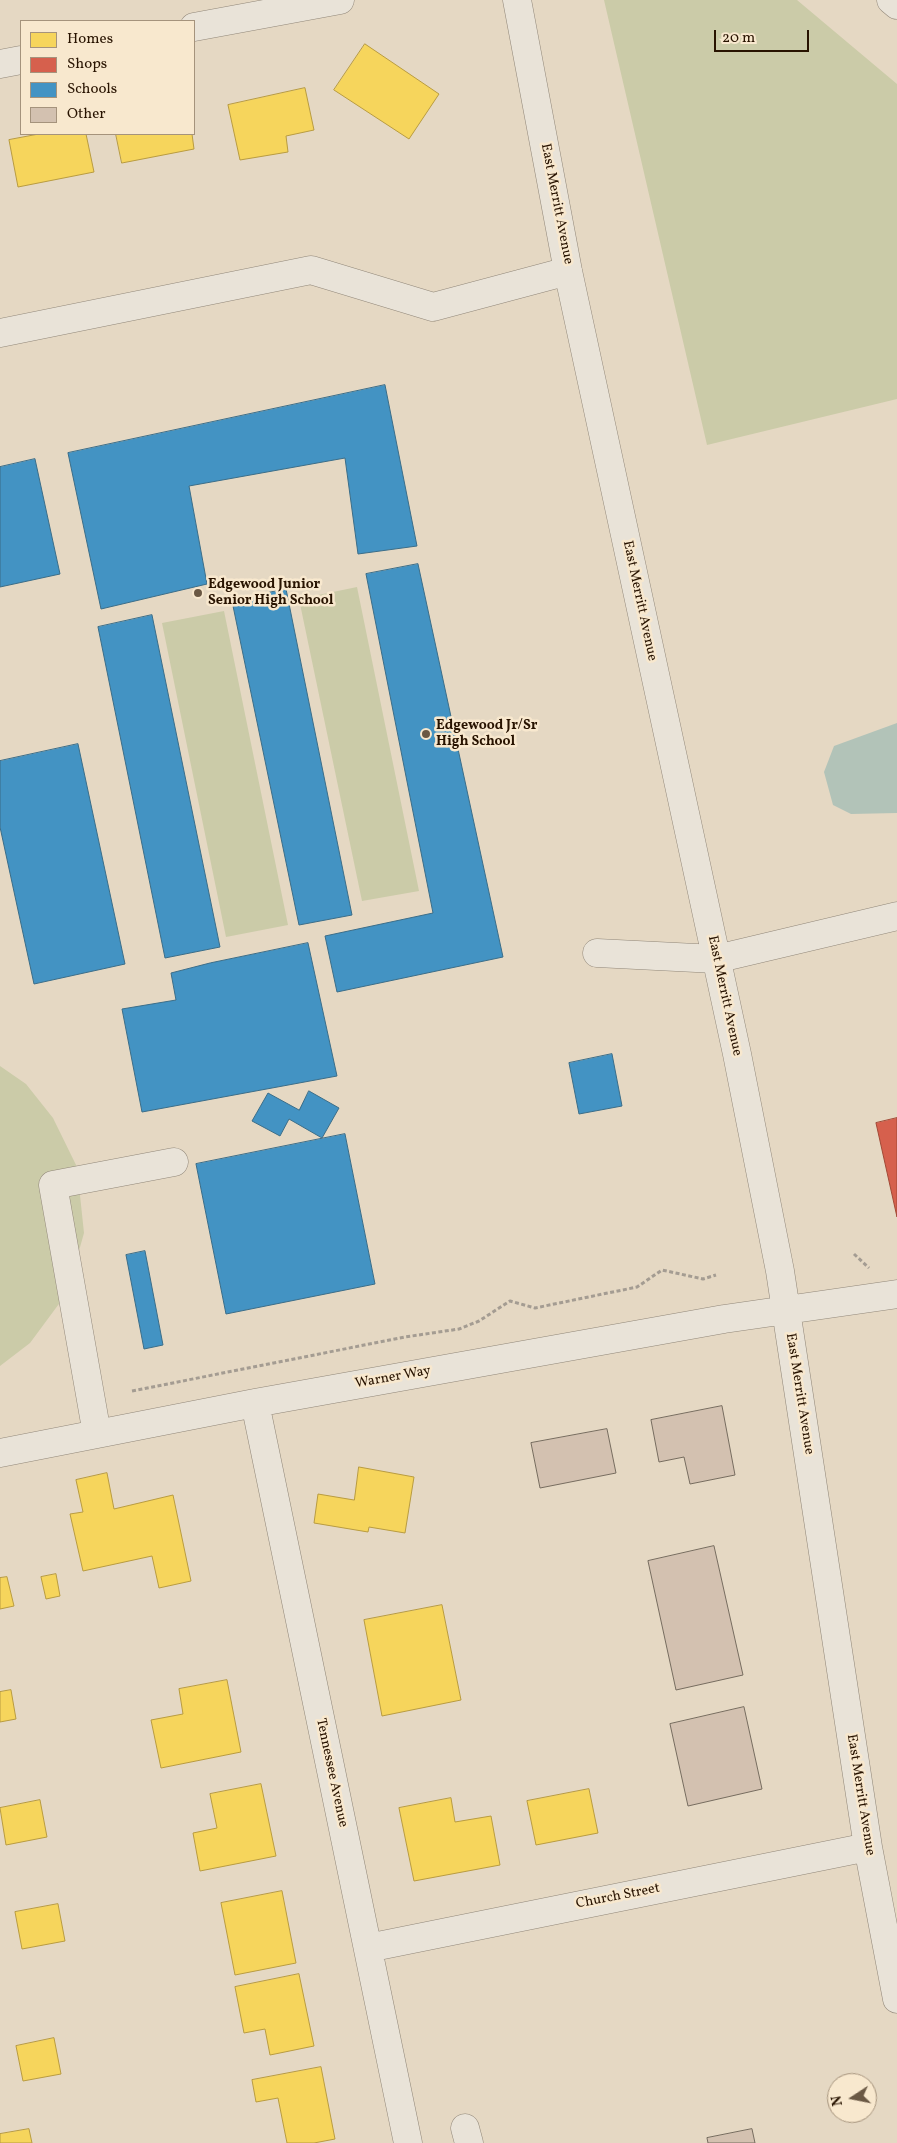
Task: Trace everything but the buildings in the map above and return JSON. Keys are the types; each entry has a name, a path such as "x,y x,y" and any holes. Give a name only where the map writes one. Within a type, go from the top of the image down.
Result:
{"street":[{"path":"195,27 340,0"},
{"name":"East Merritt Avenue","path":"517,0 568,271 748,1107 787,1312 868,1847 897,1999"},
{"path":"891,0 897,5"},
{"path":"0,64 20,60"},
{"path":"0,334 311,270 433,306 568,271"},
{"path":"597,953 716,959 897,916"},
{"path":"97,1434 53,1185 174,1162"},
{"name":"Warner Way","path":"0,1452 254,1403 724,1319 787,1312 897,1294"},
{"name":"Tennessee Avenue","path":"254,1403 408,2143"},
{"name":"Church Street","path":"368,1948 868,1847"}],"path":[{"path":"132,1391 400,1338 459,1329 479,1321 510,1301 535,1308 638,1287 662,1270 703,1279 716,1275"}],"green space":[{"path":"604,0 797,0 897,84 897,399 707,445"},
{"path":"357,587 419,891 362,901 299,599"},
{"path":"224,611 288,925 226,937 162,623"},
{"path":"0,1066 26,1084 53,1118 77,1167 84,1233 67,1293 30,1343 0,1366"}],"shaded area":[{"path":"897,723 897,813 851,814 833,805 824,772 834,746"}],"place":[{"name":"Edgewood Junior Senior High School","path":"198,593"},
{"name":"Edgewood Jr/Sr High School","path":"426,734"}]}
